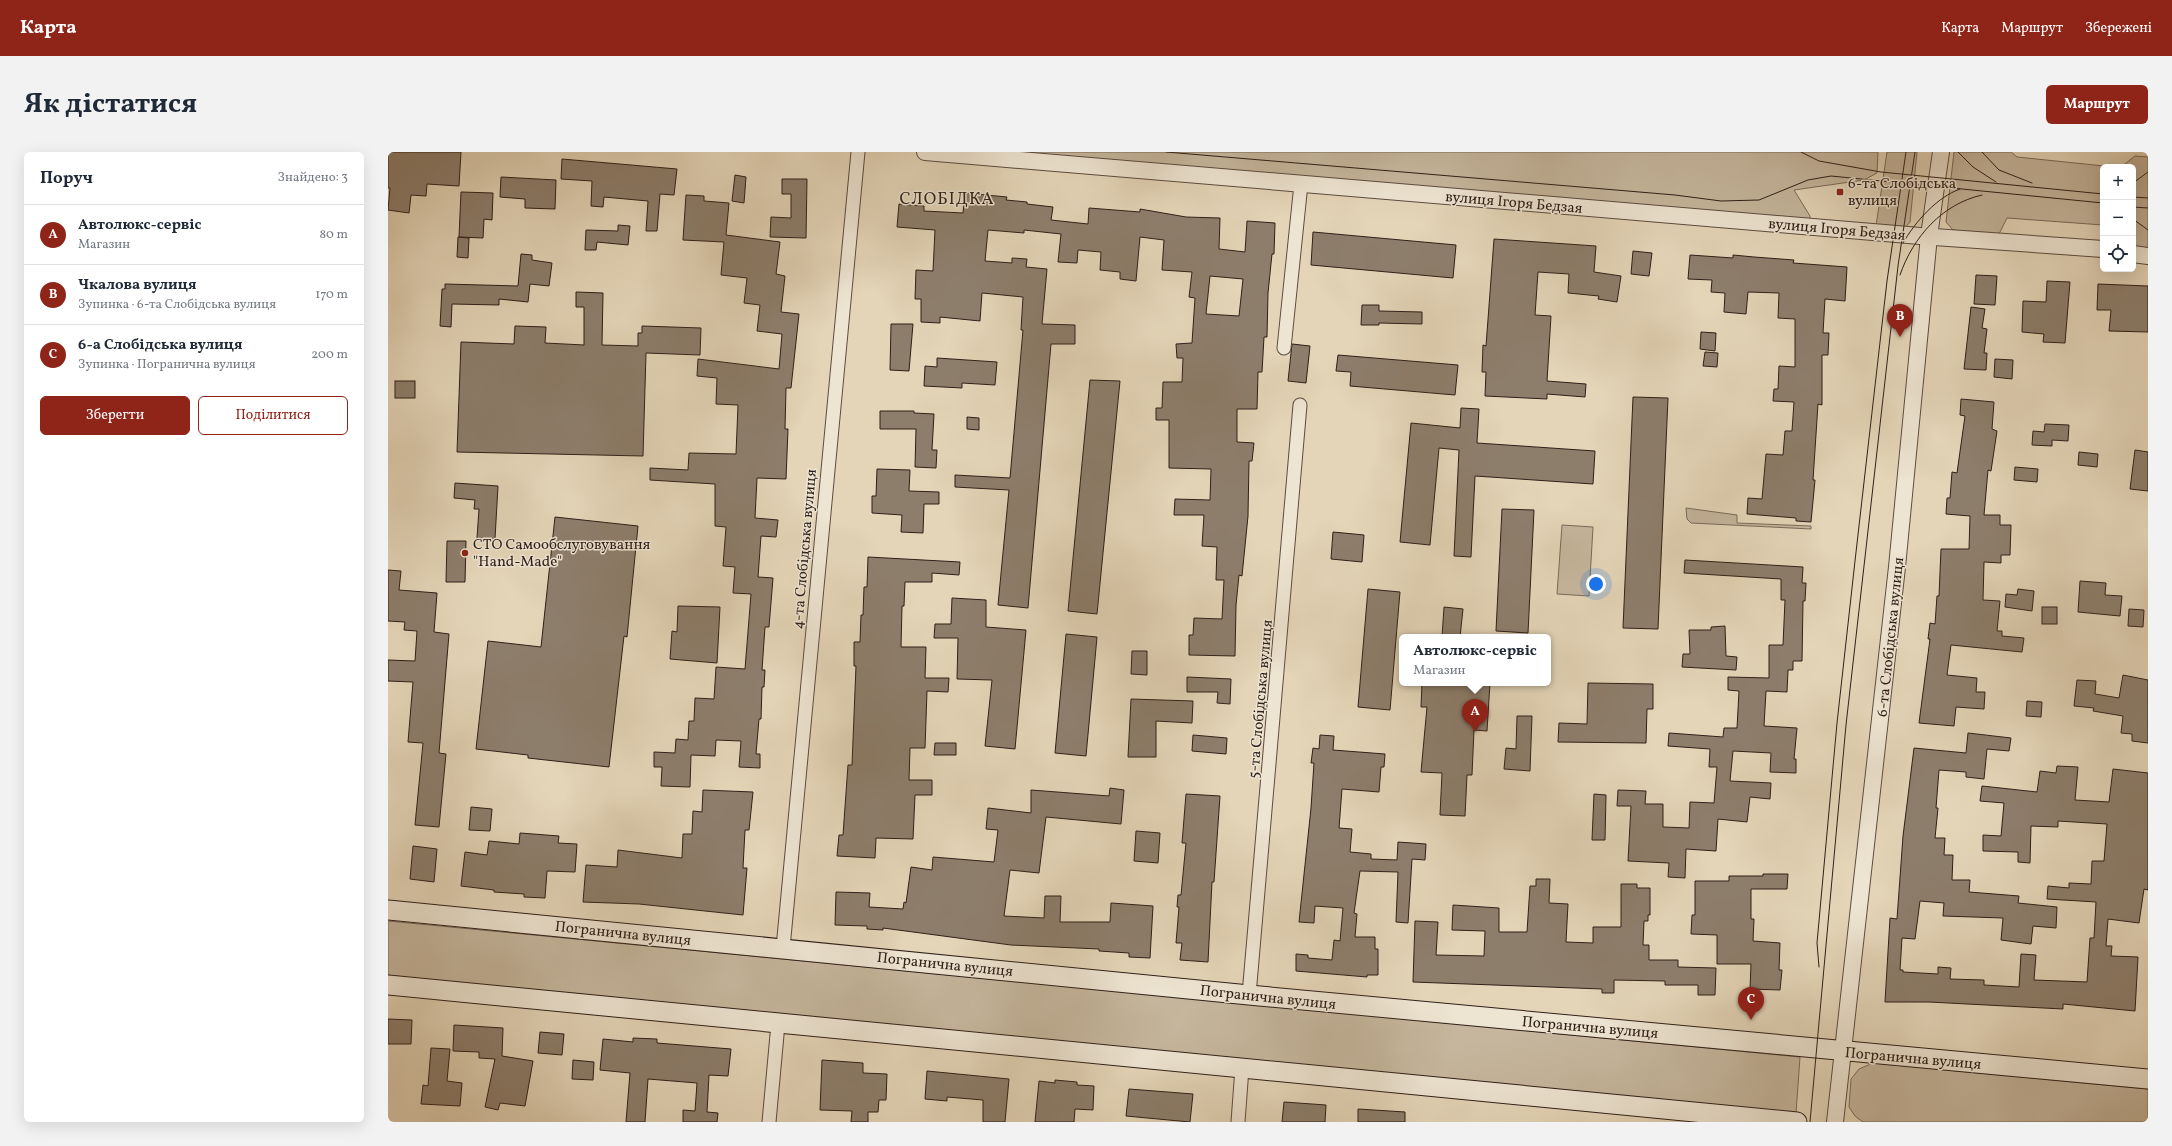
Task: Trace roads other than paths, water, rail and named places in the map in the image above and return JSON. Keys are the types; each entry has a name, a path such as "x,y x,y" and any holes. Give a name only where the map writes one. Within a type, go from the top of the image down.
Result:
{"main road":[{"name":"Погранична вулиця","path":"388,910 1249,995 2148,1079"},
{"path":"388,985 1797,1122"}],"street":[{"name":"4-та Слобідська вулиця","path":"783,948 858,152"},
{"name":"вулиця Ігоря Бедзая","path":"925,152 1929,236 2100,249"},
{"name":"6-та Слобідська вулиця","path":"1835,1122 1897,567 1929,236 1941,152"},
{"path":"1284,348 1302,184"},
{"path":"2136,254 2148,256"},
{"name":"5-та Слобідська вулиця","path":"1249,995 1300,405"},
{"path":"769,1122 778,1024"},
{"path":"1238,1122 1242,1068"}],"tram line":[{"path":"1166,152 1675,195 1721,201 1759,200 1808,180 1831,176 2100,203"},
{"path":"1801,152 1819,161 1881,172 2100,194"},
{"path":"1819,967 1817,943 1837,723 1887,281 1906,152"},
{"path":"1810,1122 1846,725 1898,266 1915,152"},
{"path":"1958,152 1973,167 1996,182"},
{"path":"1982,152 1999,170 2032,183"},
{"path":"2136,181 2148,172"},
{"path":"1903,243 1927,211 1943,198 1960,189"},
{"path":"1900,275 1913,248 1921,235 1931,224 1954,206 1968,199 1982,195"},
{"path":"2136,197 2148,198"},
{"path":"2136,207 2148,208"},
{"path":"2136,221 2148,230"}],"place":[{"name":"6-та Слобідська вулиця","path":"1840,192"},
{"name":"Чкалова вулиця","path":"1900,337"},
{"name":"СТО Самообслуговування \"Hand-Made\"","path":"465,553"},
{"name":"Автолюкс-сервіс","path":"1475,732"},
{"name":"6-а Слобідська вулиця","path":"1751,1020"}],"district":[{"name":"СЛОБІДКА","path":"947,198"}]}
